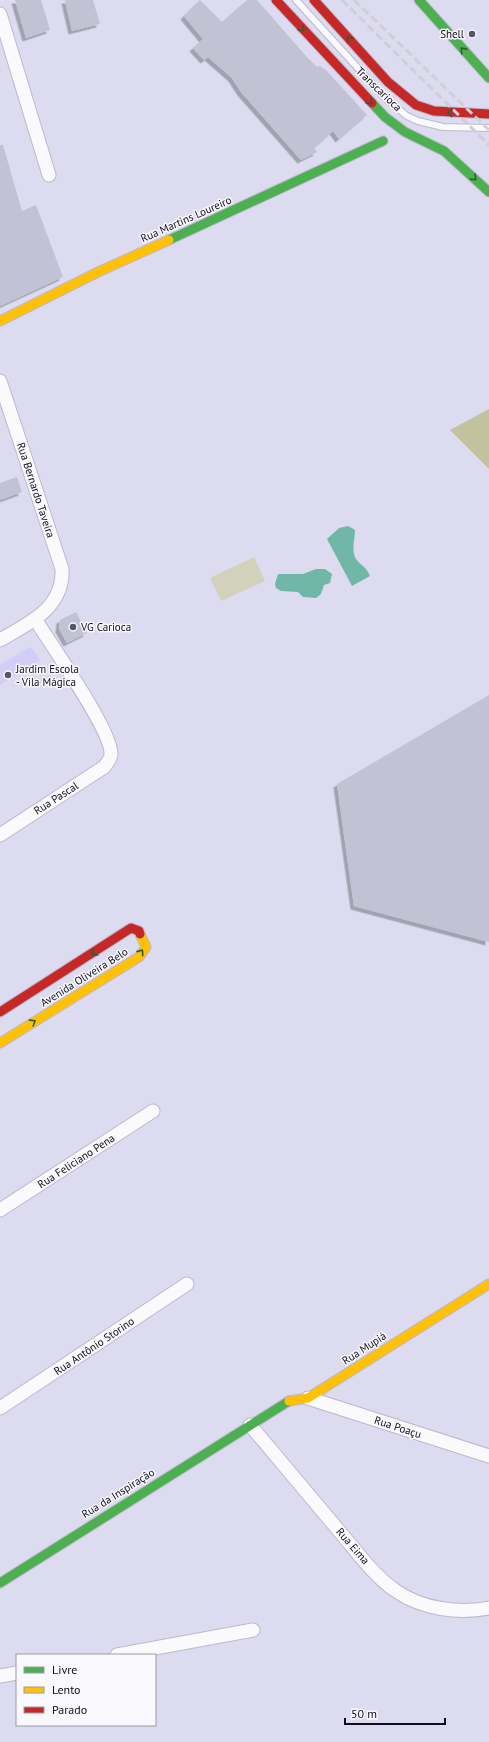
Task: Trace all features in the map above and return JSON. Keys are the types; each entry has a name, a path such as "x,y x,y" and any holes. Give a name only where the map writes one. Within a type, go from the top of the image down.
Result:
{"street":[{"path":"276,0 385,117 405,132 444,151 489,192"},
{"path":"314,0 388,82 416,105 434,111 489,114"},
{"path":"419,0 489,78"},
{"path":"0,14 49,175"},
{"name":"Rua Martins Loureiro","path":"0,321 105,269 383,141"},
{"name":"Rua Bernardo Taveira","path":"0,382 62,569 63,581 55,599 48,609 35,619 0,640"},
{"name":"Rua Pascal","path":"0,835 104,767 110,758 111,753 105,733 89,704 35,619"},
{"name":"Avenida Oliveira Belo","path":"0,1012 131,928 139,931 146,947 139,957 0,1043"},
{"name":"Rua Feliciano Pena","path":"0,1210 153,1111"},
{"name":"Rua Antônio Storino","path":"0,1408 187,1284"},
{"name":"Rua Mupiá","path":"250,1425 286,1402 293,1399 308,1398 489,1284"},
{"name":"Rua Poaçu","path":"308,1398 489,1456"},
{"name":"Rua da Inspiração","path":"0,1583 250,1425"},
{"name":"Rua Eima","path":"250,1425 367,1564 396,1591 410,1599 443,1609 474,1611 489,1608"},
{"path":"122,1654 253,1630"},
{"path":"0,1676 16,1673"}],"lane":[{"name":"Transcarioca","path":"296,0 386,99 407,116 418,121 444,127 489,128"}],"shaded area":[{"path":"489,409 489,469 450,430"},
{"path":"348,526 355,530 353,549 356,559 367,570 370,576 352,586 327,539 339,528"},
{"path":"254,557 265,581 221,601 210,578"},
{"path":"316,569 325,569 332,574 330,583 324,585 321,594 316,598 303,597 298,592 281,591 276,588 275,584 278,574 303,574"},
{"name":"Jardim Escola - Vila Mágica","path":"29,647 33,649 40,660 0,685 0,665"}],"building":[{"path":"15,0 41,0 50,30 26,38"},
{"path":"65,0 93,0 100,24 72,31"},
{"path":"200,0 222,22 247,0 257,0 306,56 317,67 320,66 326,70 367,115 339,139 333,131 314,148 317,152 301,160 241,92 232,78 208,57 204,60 193,48 203,39 184,16"},
{"path":"0,145 3,145 22,211 36,205 63,277 0,306"},
{"path":"17,477 22,492 0,500 0,483"},
{"name":"VG Carioca","path":"76,612 87,633 67,643 59,629 60,620"},
{"path":"489,695 489,942 354,906 337,784"}],"railway":[{"path":"342,0 489,145"},
{"path":"354,0 489,130"}],"traffic: fast":[{"path":"419,0 489,78"},
{"path":"372,103 385,117 405,132 444,151 489,192"},
{"path":"169,240 383,141"},
{"path":"0,1583 289,1401"}],"traffic: slow":[{"path":"0,321 98,272 169,240"},
{"path":"0,1043 139,957 146,947 140,934"},
{"path":"289,1401 308,1398 489,1284"}],"traffic: jam":[{"path":"276,0 372,103"},
{"path":"314,0 388,82 416,105 434,111 489,114"},
{"path":"0,1012 131,928 139,931 140,934"}],"place":[{"name":"Shell","path":"472,34"},
{"name":"VG Carioca","path":"73,627"},
{"name":"Jardim Escola - Vila Mágica","path":"8,675"}]}
